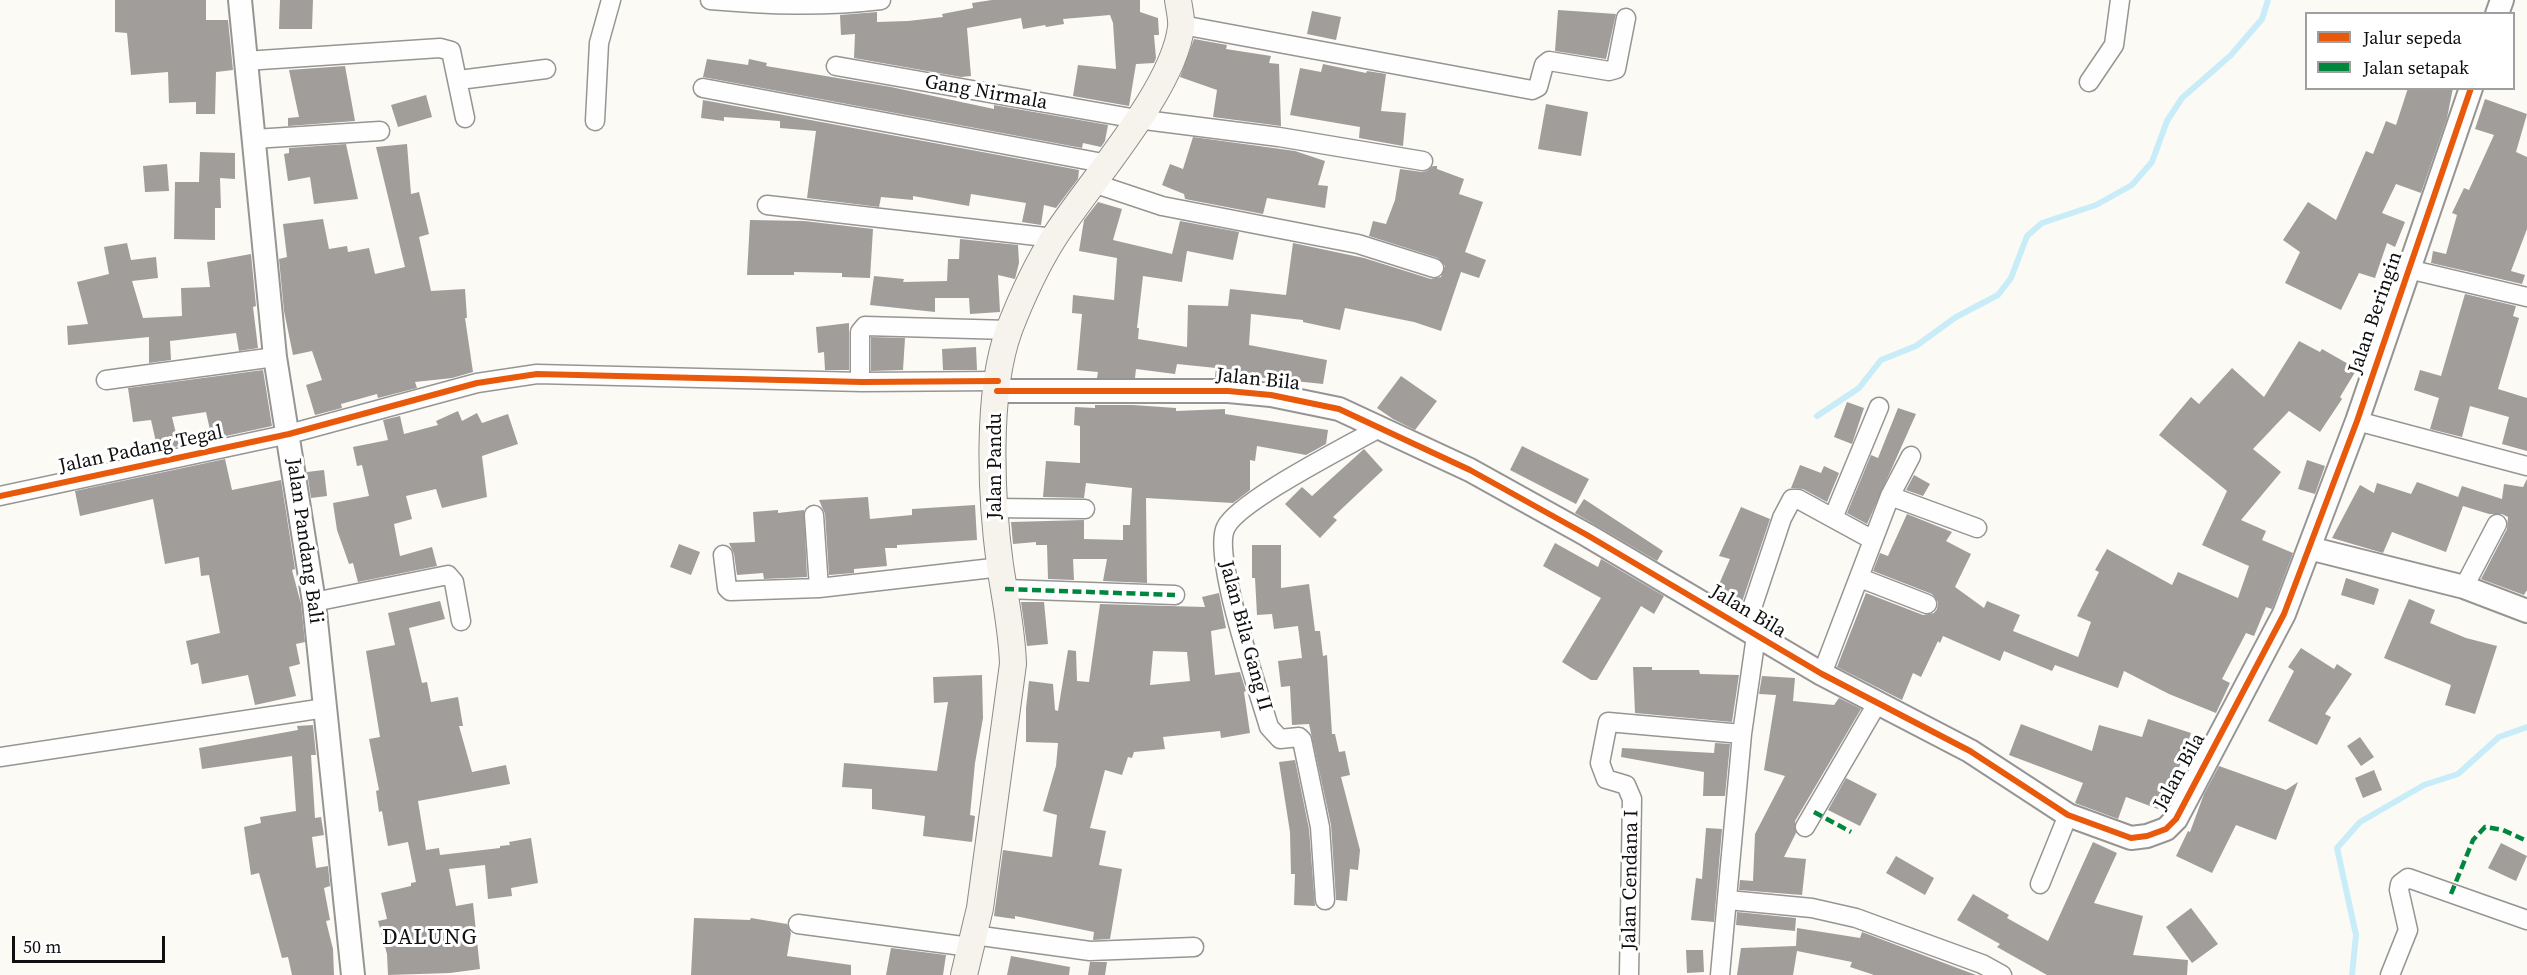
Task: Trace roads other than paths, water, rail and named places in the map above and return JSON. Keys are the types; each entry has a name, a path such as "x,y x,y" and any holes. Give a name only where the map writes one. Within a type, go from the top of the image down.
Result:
{"main road":[{"name":"Jalan Pandu","path":"964,975 972,941 1013,664 1012,634 993,508 998,386 1009,330 1054,238 1101,174 1166,72 1180,12"}],"street":[{"name":"Jalan Pandang Bali","path":"240,0 274,357 289,434 314,602 352,975"},
{"path":"595,121 599,43 611,0"},
{"path":"710,0 796,6 829,6 881,0"},
{"path":"2089,82 2114,45 2120,0"},
{"path":"1180,12 1533,90 1538,87 1544,65 1549,61 1609,71 1617,69 1626,18"},
{"path":"245,61 440,48 451,51 459,80 465,118"},
{"name":"Gang Nirmala","path":"836,66 1137,119 1279,137 1423,161"},
{"path":"459,80 546,69"},
{"path":"703,88 1101,174 1162,206 1358,244 1434,268"},
{"name":"Jalan Beringin","path":"2309,548 2357,421 2470,90"},
{"path":"254,138 380,131"},
{"path":"767,205 1054,238"},
{"path":"2408,269 2527,297"},
{"path":"860,372 860,332 865,326 1009,330"},
{"path":"106,380 274,357"},
{"name":"Jalan Padang Tegal","path":"0,496 289,434 477,383 537,374 998,386"},
{"name":"Jalan Bila","path":"998,386 1228,391 1271,395 1339,409 1470,470 1587,535 1822,674 1970,751 2068,815 2131,838 2147,837 2166,829 2176,819 2284,614 2309,548"},
{"path":"1833,518 1879,407"},
{"path":"2357,421 2527,466"},
{"name":"Jalan Bila Gang II","path":"1325,900 1320,827 1302,740 1299,737 1280,739 1269,727 1230,592 1221,542 1226,525 1251,503 1379,428"},
{"path":"1822,674 1890,496 1911,456"},
{"path":"1890,496 1977,528"},
{"path":"1720,975 1750,633 1782,518 1792,499 1798,499 1873,540"},
{"path":"993,508 1085,509"},
{"path":"814,515 819,588"},
{"path":"2464,587 2497,524"},
{"path":"2309,548 2464,587 2527,610"},
{"path":"723,555 727,588 730,591 1003,578 1175,595"},
{"path":"314,602 448,575 454,582 461,621"},
{"path":"1860,578 1926,604"},
{"path":"1805,827 1878,702"},
{"path":"0,757 325,708"},
{"name":"Jalan Cendana I","path":"1629,975 1632,799 1626,785 1606,779 1600,763 1608,722 1742,734"},
{"path":"2040,884 2068,815"},
{"path":"2390,975 2408,930 2399,891 2400,884 2408,878 2527,920"},
{"path":"1728,900 1812,909 1856,918 1982,964 2002,975"},
{"path":"798,924 1090,951 1194,947"}],"waterway":[{"path":"1817,416 1859,388 1881,360 1916,346 1956,317 1998,295 2011,278 2027,236 2042,223 2096,205 2132,185 2152,162 2167,121 2182,98 2231,55 2262,19 2268,0"},
{"path":"2352,975 2356,935 2337,848 2360,822 2424,785 2458,774 2499,737 2527,727"}],"district":[{"name":"DALUNG","path":"430,938"}]}
